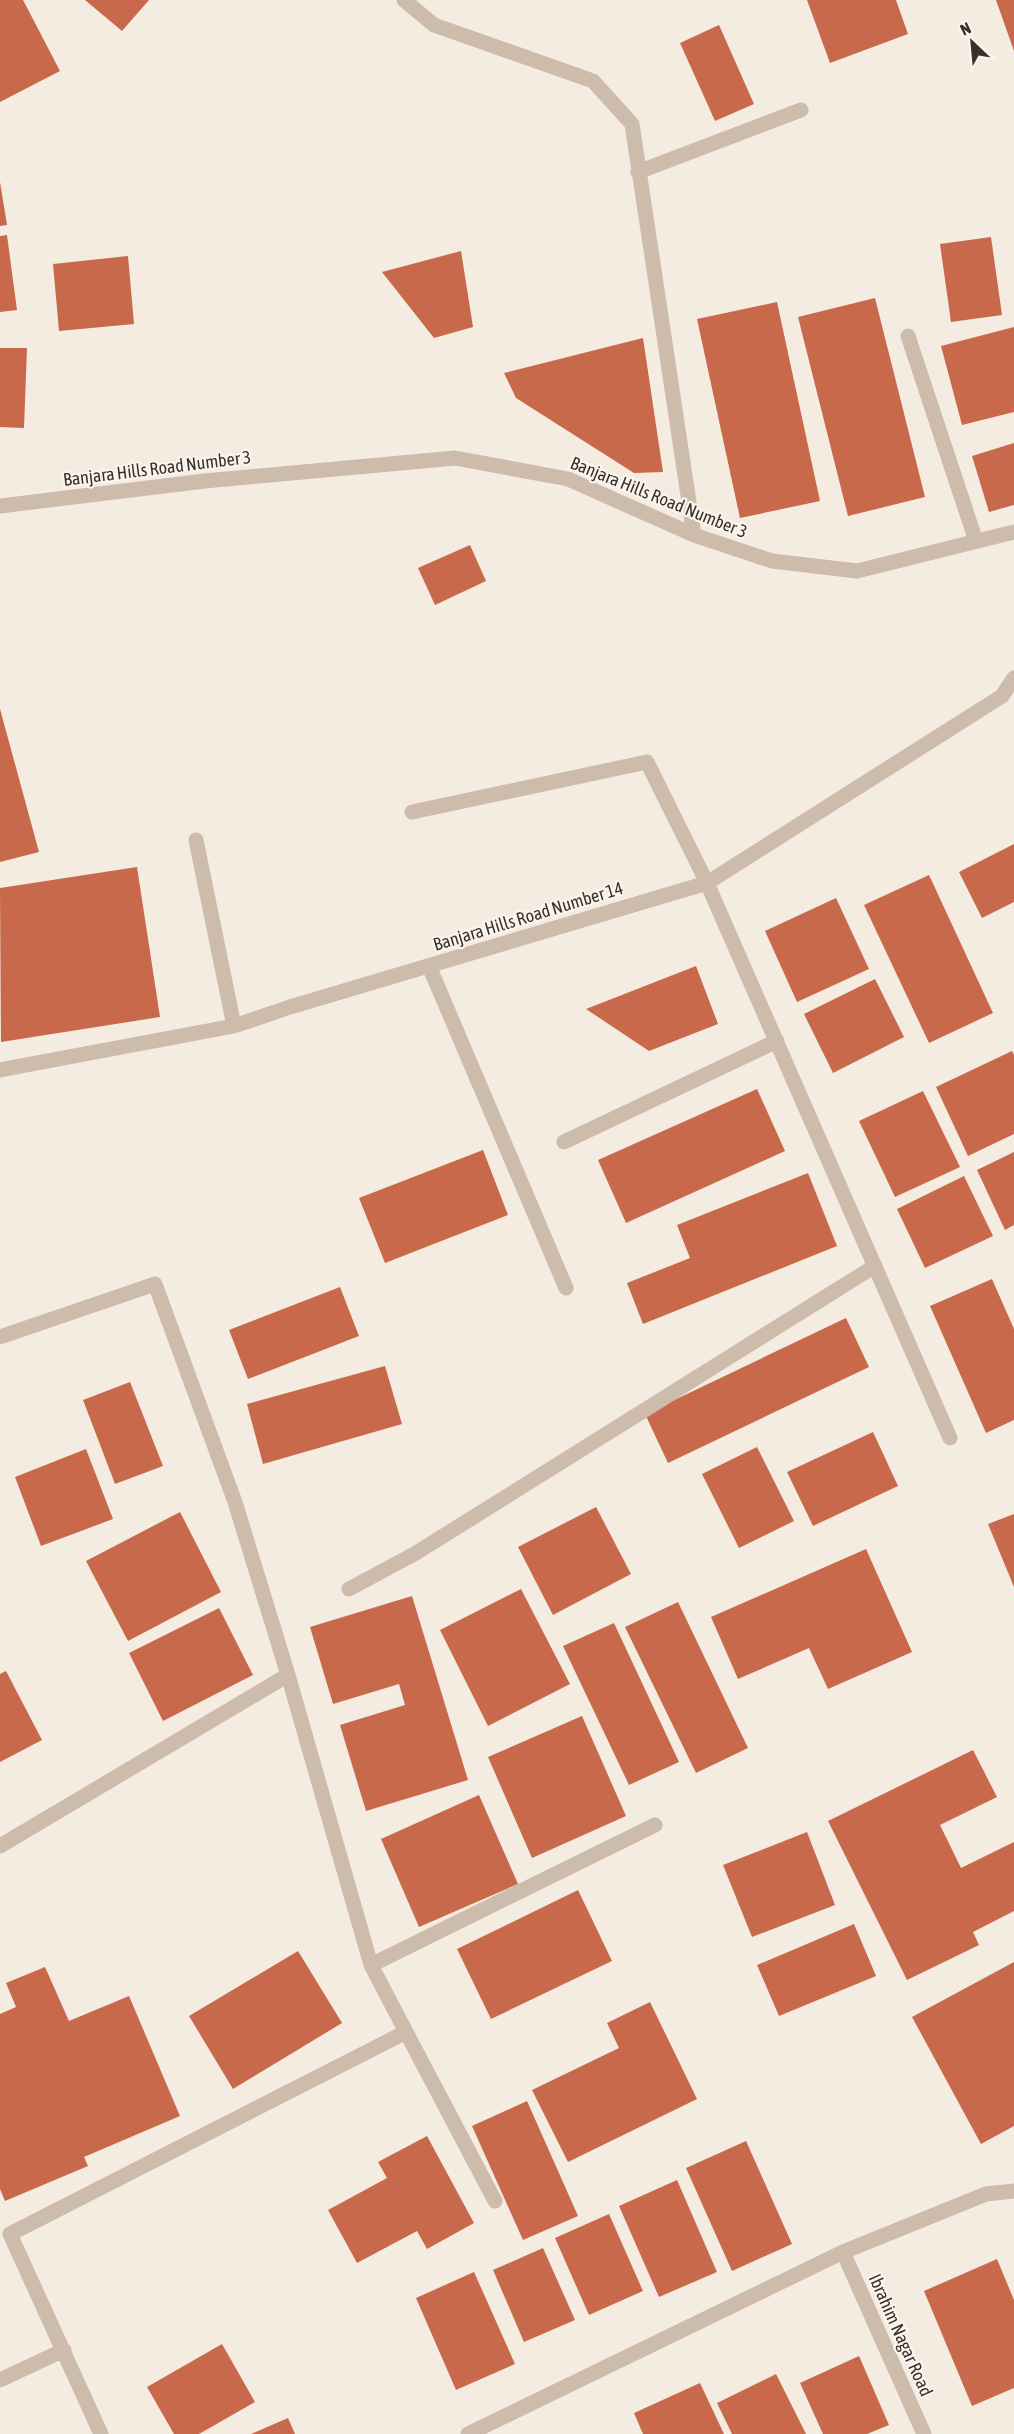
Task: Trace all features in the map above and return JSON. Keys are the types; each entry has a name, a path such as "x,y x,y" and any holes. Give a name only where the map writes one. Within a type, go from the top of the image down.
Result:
{"street":[{"path":"405,0 434,25 593,81 632,123 694,536"},
{"path":"638,172 801,110"},
{"path":"908,336 976,541"},
{"name":"Banjara Hills Road Number 3","path":"0,506 205,481 455,458 568,479 694,536 772,561 857,572 1014,532"},
{"name":"Banjara Hills Road Number 14","path":"0,1070 234,1026 708,883 1002,696 1014,678"},
{"path":"412,812 647,762 708,883 950,1438"},
{"path":"196,840 234,1026"},
{"path":"429,966 566,1288"},
{"path":"564,1142 777,1041"},
{"path":"349,1589 416,1553 874,1266"},
{"path":"0,1337 155,1284 235,1502 288,1674 371,1965 495,2201"},
{"path":"0,1846 288,1674"},
{"path":"371,1965 655,1825"},
{"path":"100,2434 10,2234 406,2032"},
{"path":"468,2434 843,2252 986,2194 1014,2191"},
{"name":"Ibrahim Nagar Road","path":"843,2252 924,2434"},
{"path":"0,2380 64,2350"}],"building":[{"path":"0,0 23,0 60,71 0,102"},
{"path":"85,0 149,0 122,31"},
{"path":"807,0 896,0 908,34 830,63"},
{"path":"996,0 1014,0 1014,51"},
{"path":"719,25 754,104 715,121 680,43"},
{"path":"0,182 7,225 0,226"},
{"path":"7,235 17,310 0,312 0,236"},
{"path":"991,237 1002,315 951,322 940,244"},
{"path":"461,251 473,327 434,338 382,272"},
{"path":"128,256 134,324 59,331 53,264"},
{"path":"875,298 925,497 848,516 798,317"},
{"path":"777,302 820,501 740,518 697,319"},
{"path":"1014,327 1014,412 962,425 941,346"},
{"path":"643,338 663,472 634,473 516,398 504,373"},
{"path":"0,348 27,348 24,428 0,427"},
{"path":"1014,443 1014,505 989,512 972,456"},
{"path":"470,545 486,581 435,605 418,568"},
{"path":"0,709 39,852 0,862"},
{"path":"1014,844 1014,902 982,918 959,872"},
{"path":"137,867 160,1017 1,1042 0,888"},
{"path":"929,875 993,1013 929,1043 864,905"},
{"path":"836,898 869,969 797,1002 765,931"},
{"path":"696,966 718,1024 649,1051 586,1009"},
{"path":"875,979 904,1037 833,1073 804,1014"},
{"path":"1012,1051 1014,1055 1014,1134 968,1156 936,1087"},
{"path":"757,1089 785,1151 626,1223 598,1160"},
{"path":"923,1091 960,1167 895,1197 859,1121"},
{"path":"483,1150 508,1215 385,1263 359,1198"},
{"path":"1014,1152 1014,1225 1005,1230 977,1170"},
{"path":"808,1173 837,1246 643,1324 627,1283 690,1258 677,1225"},
{"path":"964,1176 993,1236 925,1268 897,1209"},
{"path":"992,1279 1014,1329 1014,1420 986,1433 930,1306"},
{"path":"340,1287 359,1336 248,1379 229,1330"},
{"path":"846,1318 869,1367 668,1463 645,1414"},
{"path":"385,1366 402,1424 263,1464 247,1404"},
{"path":"130,1382 163,1466 115,1484 83,1400"},
{"path":"873,1432 898,1486 813,1526 787,1472"},
{"path":"757,1447 794,1521 739,1548 702,1474"},
{"path":"86,1449 113,1519 41,1546 15,1477"},
{"path":"596,1507 631,1574 553,1615 518,1547"},
{"path":"180,1512 221,1592 128,1641 86,1561"},
{"path":"1014,1514 1014,1587 988,1524"},
{"path":"866,1549 912,1652 828,1689 809,1648 738,1679 711,1617"},
{"path":"521,1589 570,1684 488,1726 440,1630"},
{"path":"412,1596 468,1780 366,1811 340,1725 405,1705 399,1684 333,1704 310,1627"},
{"path":"678,1602 748,1748 696,1773 625,1627"},
{"path":"219,1608 253,1675 163,1721 129,1653"},
{"path":"614,1623 679,1762 629,1785 563,1646"},
{"path":"6,1671 42,1740 0,1762 0,1674"},
{"path":"582,1716 626,1816 532,1858 488,1757"},
{"path":"973,1750 997,1797 940,1825 961,1868 1014,1842 1014,1911 973,1932 979,1945 907,1980 828,1821"},
{"path":"479,1795 518,1884 419,1927 381,1839"},
{"path":"807,1832 835,1905 752,1937 723,1865"},
{"path":"578,1890 612,1961 491,2019 457,1949"},
{"path":"854,1924 876,1976 779,2016 757,1965"},
{"path":"298,1951 342,2023 233,2089 189,2016"},
{"path":"1014,1962 1014,2126 981,2144 912,2017"},
{"path":"45,1967 69,2021 129,1996 180,2116 84,2157 88,2166 5,2201 0,2189 0,2014 16,2007 6,1983"},
{"path":"650,2002 697,2099 568,2162 532,2090 619,2048 607,2023"},
{"path":"527,2101 578,2216 523,2240 472,2126"},
{"path":"427,2136 474,2223 427,2249 417,2231 357,2263 328,2210 387,2178 378,2162"},
{"path":"746,2141 792,2244 732,2271 686,2168"},
{"path":"677,2180 717,2272 659,2297 619,2206"},
{"path":"609,2214 643,2291 589,2315 555,2238"},
{"path":"543,2248 575,2320 524,2342 493,2270"},
{"path":"997,2259 1014,2300 1014,2388 972,2406 924,2291"},
{"path":"474,2272 515,2364 456,2390 416,2298"},
{"path":"222,2344 255,2402 199,2434 174,2434 147,2387"},
{"path":"859,2356 889,2425 867,2434 823,2434 800,2383"},
{"path":"776,2374 806,2434 732,2434 717,2403"},
{"path":"700,2383 724,2434 643,2434 634,2413"},
{"path":"288,2418 295,2434 251,2434"}]}
